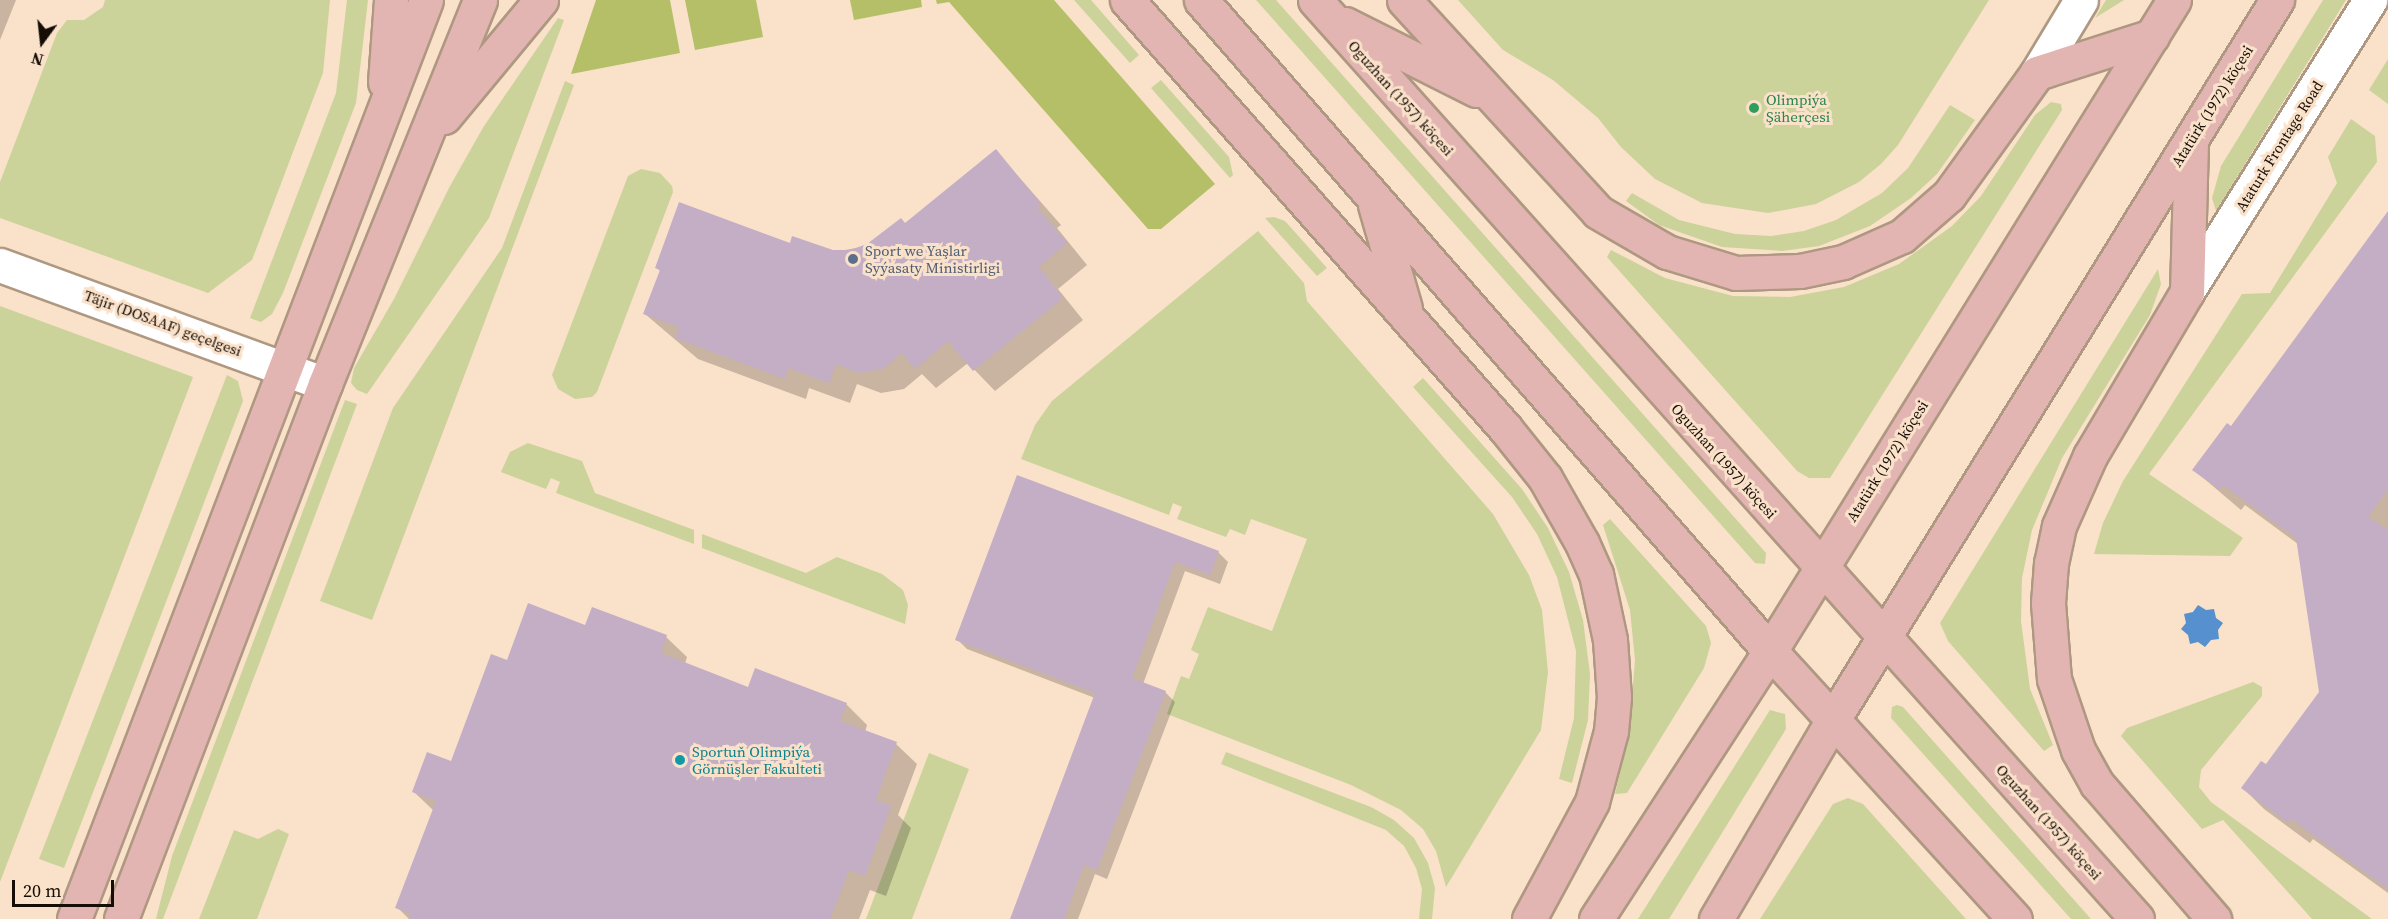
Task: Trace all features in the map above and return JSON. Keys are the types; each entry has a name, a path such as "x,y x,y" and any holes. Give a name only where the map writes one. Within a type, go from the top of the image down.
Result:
{"main road":[{"path":"382,123 391,0"},
{"path":"74,919 285,368 382,123 426,0"},
{"path":"121,919 325,384 480,0"},
{"path":"427,136 541,0"},
{"path":"1127,0 1409,318 1545,478 1582,543 1605,608 1614,697 1606,753 1592,802 1529,919"},
{"path":"1404,0 1598,213 1626,232 1702,266 1766,274 1843,262 1883,246 1924,220 1972,166 2037,74 2152,36"},
{"name":"Atatürk (1972) köçesi","path":"1596,919 1770,651 1819,567 2174,0"},
{"name":"Atatürk (1972) köçesi","path":"1716,919 1834,718 2277,0"},
{"path":"1203,5 1372,194 1770,651 1834,718 2015,919"},
{"path":"1322,8 1491,98"},
{"name":"Oguzhan (1957) köçesi","path":"1322,8 1819,567 2137,919"},
{"path":"2191,140 2187,292 2090,456 2060,526 2051,563 2049,637 2054,679 2068,727 2097,784 2214,919"},
{"path":"1372,194 1409,318"}],"street":[{"path":"2037,74 2081,0"},
{"name":"Ataturk Frontage Road","path":"2187,292 2370,0"},
{"name":"Täjir (DOSAAF) geçelgesi","path":"0,265 325,384"}],"green space":[{"path":"105,0 330,0 323,73 252,260 208,293 0,218 0,182 57,33 67,20 84,20 103,7"},
{"path":"347,0 368,0 356,103 283,293 272,314 261,322 250,318 336,93"},
{"path":"596,0 670,0 680,53 571,74"},
{"path":"685,0 756,0 763,37 695,50"},
{"path":"850,0 921,0 922,7 854,20"},
{"path":"936,0 1054,0 1215,184 1161,229 1148,229 949,2 937,4"},
{"path":"1074,0 1091,0 1139,55 1130,63"},
{"path":"1256,0 1276,0 1766,553 1765,564 1755,563"},
{"name":"Olimpiýa Şäherçesi","path":"1458,0 1989,0 1898,145 1881,164 1859,182 1816,204 1768,213 1702,203 1655,179 1621,147 1598,118 1553,80 1503,50"},
{"path":"2106,0 2124,0 2095,18"},
{"path":"2323,0 2346,0 2216,211 2212,198 2221,166"},
{"path":"558,18 564,20 489,218 367,394 357,390 351,383 354,368 394,299 450,186 484,126"},
{"path":"2388,59 2388,104 2369,90"},
{"path":"1161,80 1229,157 1233,175 1230,178 1151,88"},
{"path":"565,81 574,85 372,620 320,601 393,408 502,248"},
{"path":"2051,102 2061,104 2062,110 1830,478 1809,478 1797,471 1607,257 1611,250 1665,278 1733,296 1790,297 1844,287 1899,264 1952,226 1981,196 2035,115"},
{"path":"1950,105 1975,120 1937,174 1911,198 1870,226 1819,246 1782,251 1722,247 1659,225 1626,201 1632,193 1679,220 1735,234 1771,236 1804,231 1836,220 1882,193 1908,168"},
{"path":"2351,119 2375,136 2377,162 2149,474 2243,538 2230,556 2094,554 2103,523 2123,481 2242,294 2270,293 2337,183 2328,157"},
{"path":"641,169 660,173 672,186 673,192 597,392 592,397 575,399 558,389 552,375 628,176"},
{"path":"1274,217 1285,221 1327,268 1317,276 1265,218"},
{"path":"1258,231 1304,283 1307,301 1493,514 1529,575 1542,610 1548,672 1541,730 1446,887 1436,851 1423,829 1401,810 1351,785 1167,714 1181,676 1189,679 1199,654 1191,650 1208,607 1272,631 1307,539 1251,519 1245,535 1230,529 1226,537 1177,519 1182,507 1173,503 1169,515 1021,459 1035,425 1052,401"},
{"path":"2158,269 2161,284 2150,315 2062,458 2032,530 2022,578 2021,621 2030,689 2053,745 2044,751 1948,641 1940,623"},
{"path":"0,306 193,377 0,882"},
{"path":"227,375 238,381 243,401 64,868 39,859"},
{"path":"1423,378 1522,489 1548,528 1569,572 1583,620 1590,674 1588,720 1572,783 1559,779 1574,718 1576,651 1557,577 1537,534 1512,497 1413,387"},
{"path":"345,400 357,404 163,919 156,919 172,856"},
{"path":"528,443 582,461 595,493 694,530 694,544 556,493 560,482 551,478 546,489 501,472 510,452"},
{"path":"1610,519 1706,626 1711,643 1704,668 1627,793 1615,794 1629,734 1635,660 1630,610 1603,525"},
{"path":"702,534 806,573 837,557 882,574 903,590 908,605 905,624 702,548"},
{"path":"2253,682 2262,687 2262,696 2201,770 2199,787 2211,802 2372,919 2312,919 2223,820 2202,829 2121,736 2127,728"},
{"path":"1897,705 1903,707 2091,919 2071,919 1891,718 1892,707"},
{"path":"1770,710 1785,714 1786,729 1669,919 1638,919"},
{"path":"1226,752 1371,807 1394,820 1414,838 1428,863 1435,888 1432,919 1419,919 1422,889 1416,868 1404,846 1386,830 1221,764"},
{"path":"929,753 969,769 912,919 866,919"},
{"path":"1848,798 1863,804 1966,919 1760,919 1833,804"},
{"path":"278,829 289,834 257,919 199,919 234,830 258,839"}],"water":[{"path":"2198,605 2206,610 2214,609 2216,618 2223,623 2218,630 2219,639 2211,640 2205,647 2198,642 2190,644 2188,635 2181,629 2186,623 2184,614 2193,612"}],"building":[{"name":"Sport we Yaşlar Syýasaty Ministirligi","path":"996,149 1041,204 1037,207 1067,243 1039,267 1063,298 973,371 948,341 915,369 902,353 883,369 859,373 836,364 829,383 788,368 785,379 675,338 679,327 643,314 660,270 655,268 679,202 790,243 792,236 833,250 850,250 867,244 901,218 905,223"},
{"path":"2388,211 2388,489 2368,517 2388,530 2388,889 2291,819 2288,823 2241,788 2261,761 2266,764 2319,692 2296,538 2223,485 2220,490 2192,470 2227,423 2231,426"},
{"path":"1017,475 1219,551 1210,575 1175,562 1132,678 1166,691 1097,870 1084,865 1064,919 1010,919 1095,693 955,640"},
{"name":"Sportuň Olimpiýa Görnüşler Fakulteti","path":"528,603 585,625 592,607 667,635 661,653 748,687 755,668 847,703 840,721 897,742 876,800 891,806 865,876 849,870 830,919 409,919 411,914 395,908 436,801 412,792 427,752 451,761 491,654 507,660"}],"place":[{"name":"Olimpiýa Şäherçesi","path":"1754,108"},
{"name":"Sport we Yaşlar Syýasaty Ministirligi","path":"853,259"},
{"name":"Sportuň Olimpiýa Görnüşler Fakulteti","path":"680,760"}]}
